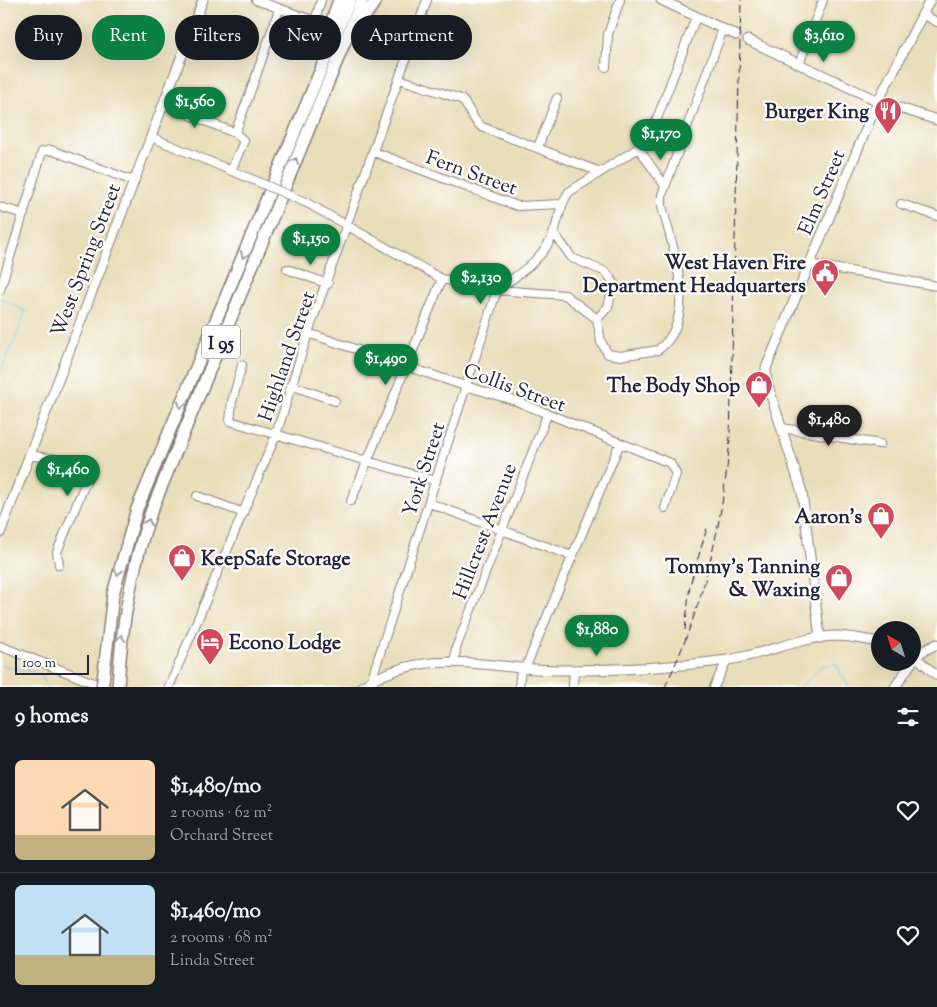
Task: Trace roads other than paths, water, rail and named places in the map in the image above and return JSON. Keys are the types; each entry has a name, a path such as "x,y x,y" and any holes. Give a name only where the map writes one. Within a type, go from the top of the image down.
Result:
{"highway":[{"path":"284,160 339,0"},
{"name":"I 95","path":"103,685 113,594 136,509 350,0"},
{"name":"I 95","path":"118,687 127,597 145,529 362,0"},
{"path":"314,117 355,30 376,0"}],"main road":[{"name":"West Spring Street","path":"0,533 203,0"},
{"path":"661,0 736,35"},
{"name":"Elm Street","path":"820,638 802,492 766,383 766,368 878,101 930,0"},
{"path":"748,40 878,101 937,120"},
{"path":"361,687 371,680 414,665 455,660 523,669 574,670 727,660 761,654 820,638 850,637 871,641"},
{"path":"921,652 937,644"},
{"path":"896,687 905,671"}],"street":[{"path":"256,0 315,21 321,0"},
{"name":"Highland Street","path":"169,687 217,570 244,513 276,435 308,333 328,284 427,0"},
{"path":"606,67 608,34 620,0"},
{"path":"799,64 823,0"},
{"path":"235,133 258,74 261,59 279,9"},
{"path":"922,14 937,22"},
{"path":"497,290 537,259 554,233 562,204 574,188 639,149 649,139 696,16"},
{"path":"151,137 307,203 442,279 497,290 565,295 598,319 601,342 608,354 620,356 654,351 662,346 670,336 680,308 681,291 662,206 665,186 723,29"},
{"path":"398,79 461,99 479,125 600,172"},
{"path":"538,147 558,98"},
{"path":"163,104 235,133 244,141 231,171"},
{"path":"639,149 665,186"},
{"path":"0,290 24,214 39,157 45,150 70,156 133,181"},
{"name":"Fern Street","path":"374,152 517,206 562,204"},
{"path":"901,204 937,216"},
{"path":"0,206 24,214"},
{"path":"554,233 572,258 606,272 614,283 608,308 598,319"},
{"path":"809,264 937,286"},
{"path":"287,269 328,284"},
{"path":"351,502 442,279"},
{"name":"York Street","path":"371,680 497,290"},
{"name":"Collis Street","path":"308,333 516,401 670,463 676,474 665,508"},
{"path":"242,366 232,402 230,421 436,481"},
{"path":"291,385 335,401"},
{"name":"Hillcrest Avenue","path":"455,660 456,648 547,415"},
{"path":"782,428 880,444"},
{"path":"518,687 523,669 620,443"},
{"path":"29,455 79,463 87,470 87,479 57,552 59,565"},
{"path":"197,496 244,513"},
{"path":"429,503 572,556"},
{"path":"0,646 103,685"},
{"path":"714,687 727,660"},
{"path":"921,663 937,676"},
{"path":"573,687 574,670"}],"waterway":[{"path":"0,298 25,311 19,330 0,372"},
{"path":"801,687 822,666 835,663 849,687"},
{"path":"0,665 41,674 47,687"}],"railway":[{"path":"665,687 690,627 709,565 727,470 730,437 741,0"},
{"path":"685,630 690,585 707,528"}],"place":[{"name":"Burger King","path":"888,135"},
{"name":"West Haven Fire Department Headquarters","path":"825,297"},
{"name":"The Body Shop","path":"759,409"},
{"name":"Aaron’s","path":"881,540"},
{"name":"KeepSafe Storage","path":"182,582"},
{"name":"Tommy’s Tanning & Waxing","path":"839,602"},
{"name":"Econo Lodge","path":"210,666"}]}
